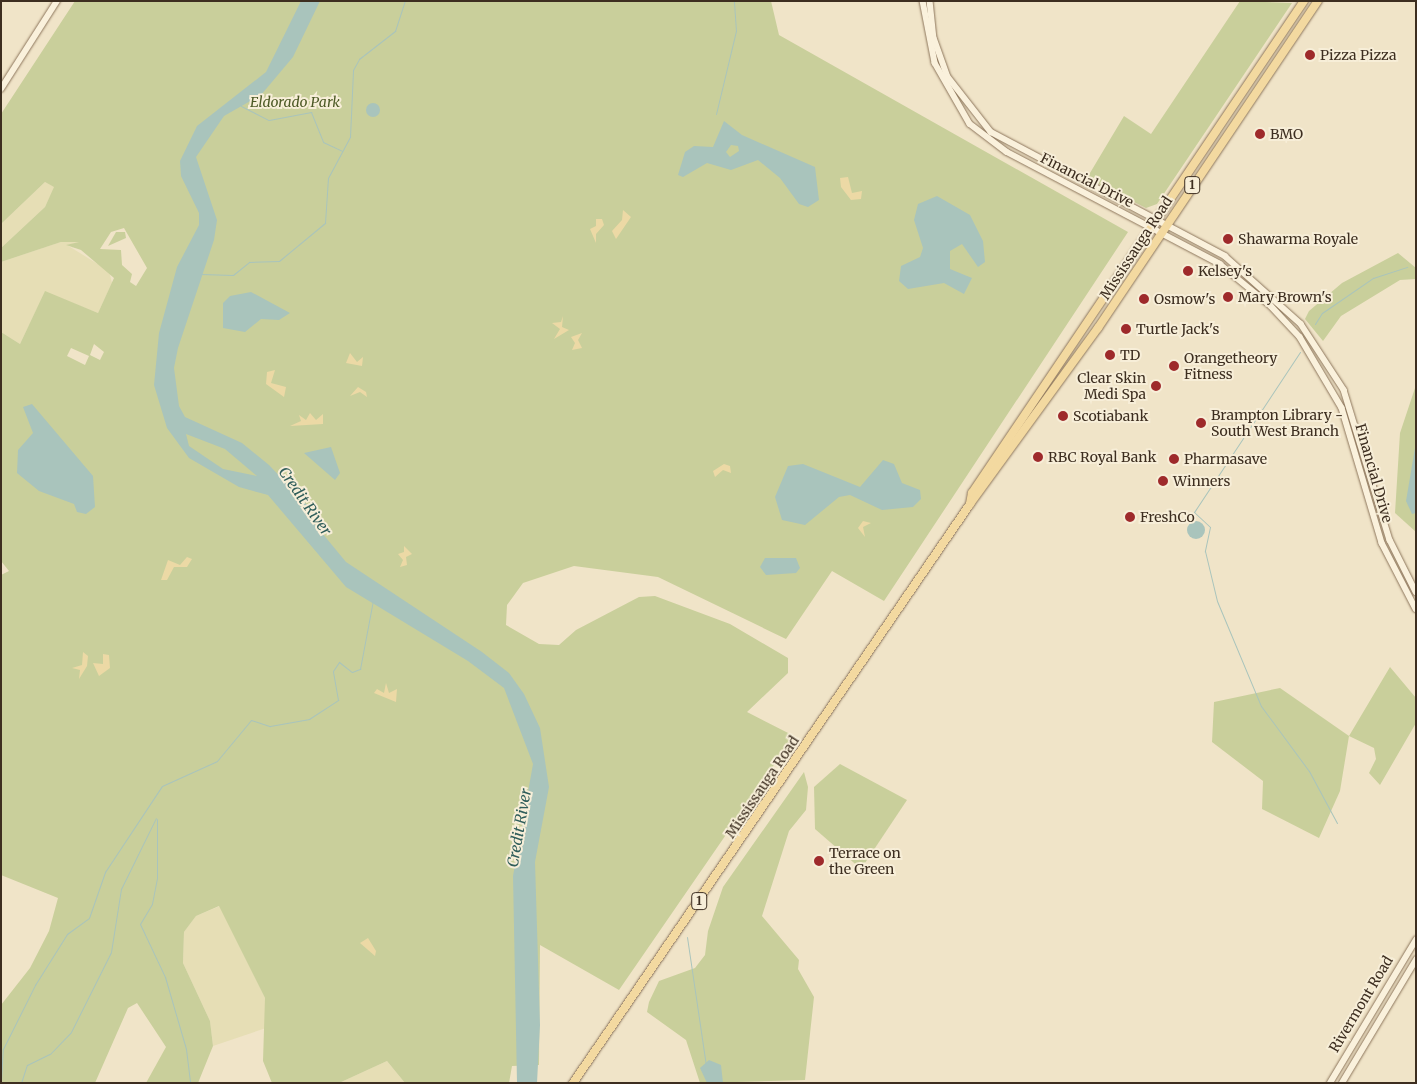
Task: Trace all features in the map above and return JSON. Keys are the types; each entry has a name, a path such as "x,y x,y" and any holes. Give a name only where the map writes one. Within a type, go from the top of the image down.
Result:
{"main road":[{"name":"Mississauga Road","path":"573,1083 970,504 1098,328 1159,227 1304,1"},
{"name":"Mississauga Road","path":"970,504 972,493 1318,1"}],"street":[{"path":"1,89 57,1"},
{"name":"Financial Drive","path":"923,1 928,41 942,80 970,124 1007,152 1238,266 1283,304 1326,358 1352,410 1390,540 1416,592"},
{"name":"Financial Drive","path":"930,1 944,68 978,120 1014,147 1159,227 1233,273 1281,315 1311,352 1345,416 1382,543 1416,609"},
{"name":"Rivermont Road","path":"1330,1083 1416,940"},
{"name":"Rivermont Road","path":"1342,1083 1416,960"}],"shaded area":[{"path":"45,182 55,187 45,207 1,248 1,224"},
{"path":"61,242 81,242 67,245 109,271 112,283 98,313 45,292 20,344 1,332 1,262"},
{"path":"220,906 265,998 266,1028 213,1046 210,1021 183,963 184,932 196,916"},
{"path":"387,1061 405,1083 339,1083"}],"green space":[{"name":"Eldorado Park","path":"75,1 771,1 779,35 1128,232 884,601 832,571 786,639 658,577 574,566 523,583 507,605 506,625 539,644 559,645 576,630 639,597 655,596 730,624 788,658 788,673 747,712 794,736 619,990 540,945 539,1065 512,1066 509,1083 405,1083 387,1061 339,1083 272,1083 263,1061 265,998 219,906 196,916 184,932 183,963 210,1021 213,1046 198,1083 146,1083 166,1047 137,1003 128,1008 95,1083 1,1083 1,1005 30,968 49,931 58,898 1,875 1,575 9,571 1,561 1,332 20,344 45,291 98,313 114,278 81,250 66,245 79,242 61,242 1,262 1,248 45,207 54,187 45,182 1,224 1,114","holes":["124,228 147,268 136,286 130,282 132,274 122,265 121,250 100,249 111,232","94,344 104,352 100,360 90,355","71,348 89,356 85,365 67,356"]},
{"path":"1240,1 1292,3 1157,204 1146,208 1087,178 1124,116 1151,134"},
{"path":"116,232 125,232 126,238 108,246"},
{"path":"1398,253 1416,268 1416,279 1400,280 1341,316 1323,341 1305,319 1309,311 1342,283"},
{"path":"1416,385 1416,532 1395,513 1400,433"},
{"path":"1390,667 1416,698 1416,723 1380,785 1369,773 1376,759 1374,748 1349,736"},
{"path":"1280,688 1349,736 1340,791 1319,838 1262,809 1263,781 1212,742 1214,702"},
{"path":"840,764 907,800 861,869 815,829 814,787"},
{"path":"804,772 808,787 806,810 789,831 762,916 799,960 798,969 814,997 805,1080 700,1083 686,1040 647,1012 649,1002 659,981 695,968 705,955 708,931 723,887"}],"sand":[{"path":"848,177 852,193 862,191 861,199 851,200 841,187 840,178"},
{"path":"623,210 631,217 616,239 612,231 622,220"},
{"path":"596,219 602,219 604,225 596,234 596,243 590,229 596,226"},
{"path":"563,316 562,327 569,330 554,339 560,329 552,323 561,322"},
{"path":"582,333 578,340 582,348 572,350 575,343 571,337"},
{"path":"350,353 357,362 363,357 362,366 346,363"},
{"path":"275,370 271,383 286,387 284,397 266,384 267,372"},
{"path":"358,387 366,392 367,397 360,392 350,396"},
{"path":"310,413 316,420 323,414 323,424 290,426 301,421 299,415 306,420"},
{"path":"724,464 730,466 731,473 723,470 715,477 713,471"},
{"path":"863,521 871,523 863,527 865,537 858,528"},
{"path":"404,546 412,554 406,557 407,565 400,567 403,560 398,554 404,552"},
{"path":"187,557 192,559 187,567 174,567 167,580 161,580 168,560 180,565"},
{"path":"83,652 88,656 87,666 79,679 80,670 72,668 82,665"},
{"path":"103,654 109,655 110,668 99,676 93,663 103,664"},
{"path":"386,683 389,693 397,689 396,702 374,693 377,689 384,693"},
{"path":"368,938 376,951 375,956 360,943"}],"water":[{"name":"Credit River","path":"301,1 320,1 293,57 261,95 224,116 196,157 217,220 214,240 178,348 174,368 179,406 185,417 242,443 269,465 308,506 313,522 346,562 482,652 509,673 524,694 540,728 549,787 535,862 540,1025 537,1083 517,1083 513,876 533,764 504,688 468,661 346,587 268,495 239,487 189,458 167,428 154,385 159,333 177,267 199,225 199,213 181,176 180,161 197,126 266,72","holes":["186,434 225,449 257,476 223,469 189,446"]},
{"path":"373,103 378,105 380,110 378,115 373,117 368,115 366,110 368,105"},
{"path":"724,121 742,135 815,167 819,200 808,207 799,204 780,178 758,160 731,170 707,163 683,177 678,175 685,152 694,146 713,147","holes":["731,145 738,146 739,151 730,157 726,152"]},
{"path":"937,196 970,215 983,241 985,262 978,267 962,244 950,251 950,269 972,278 964,294 944,283 908,289 899,281 901,266 920,257 923,248 914,220 918,204"},
{"path":"251,292 290,313 279,320 261,319 245,332 223,328 223,303 230,296"},
{"path":"32,404 93,476 95,507 86,514 77,512 74,504 39,491 17,473 18,450 33,433 23,407"},
{"path":"1416,442 1416,513 1412,514 1406,501"},
{"path":"331,447 340,473 335,480 304,453"},
{"path":"883,460 894,464 902,483 920,490 921,499 913,507 882,510 850,495 839,497 805,525 782,520 775,497 788,466 803,464 860,487"},
{"path":"1196,521 1204,526 1205,530 1200,538 1196,539 1188,534 1187,530 1192,522"},
{"path":"765,558 796,558 800,568 796,573 766,575 760,567"},
{"path":"709,1060 721,1065 723,1083 707,1083 700,1068"}],"waterway":[{"path":"201,274 233,275 249,262 279,261 325,223 328,178 350,137 353,70 359,59 395,31 405,1"},
{"path":"716,114 736,31 734,1"},
{"path":"241,106 269,120 311,112 323,142 342,151"},
{"path":"1315,324 1322,313 1373,278 1407,267"},
{"path":"1300,352 1194,512 1210,527 1205,551 1217,601 1261,706 1309,771 1337,823"},
{"path":"1,1082 3,1049 35,985 67,934 89,918 105,872 162,786 217,761 251,720 270,726 309,719 338,700 333,671 339,662 352,672 360,669 373,600"},
{"path":"21,1083 27,1065 50,1054 71,1032 111,952 121,889 156,818"},
{"path":"157,819 157,878 152,904 140,924 165,977 186,1049 190,1083"},
{"path":"687,937 706,1065"}],"place":[{"name":"Pizza Pizza","path":"1310,55"},
{"name":"BMO","path":"1260,134"},
{"name":"Shawarma Royale","path":"1228,239"},
{"name":"Kelsey's","path":"1188,271"},
{"name":"Mary Brown's","path":"1228,297"},
{"name":"Osmow's","path":"1144,299"},
{"name":"Turtle Jack's","path":"1126,329"},
{"name":"TD","path":"1110,355"},
{"name":"Orangetheory Fitness","path":"1174,366"},
{"name":"Clear Skin Medi Spa","path":"1156,386"},
{"name":"Scotiabank","path":"1063,416"},
{"name":"Brampton Library - South West Branch","path":"1201,423"},
{"name":"RBC Royal Bank","path":"1038,457"},
{"name":"Pharmasave","path":"1174,459"},
{"name":"Winners","path":"1163,481"},
{"name":"FreshCo","path":"1130,517"},
{"name":"Terrace on the Green","path":"819,861"}]}
